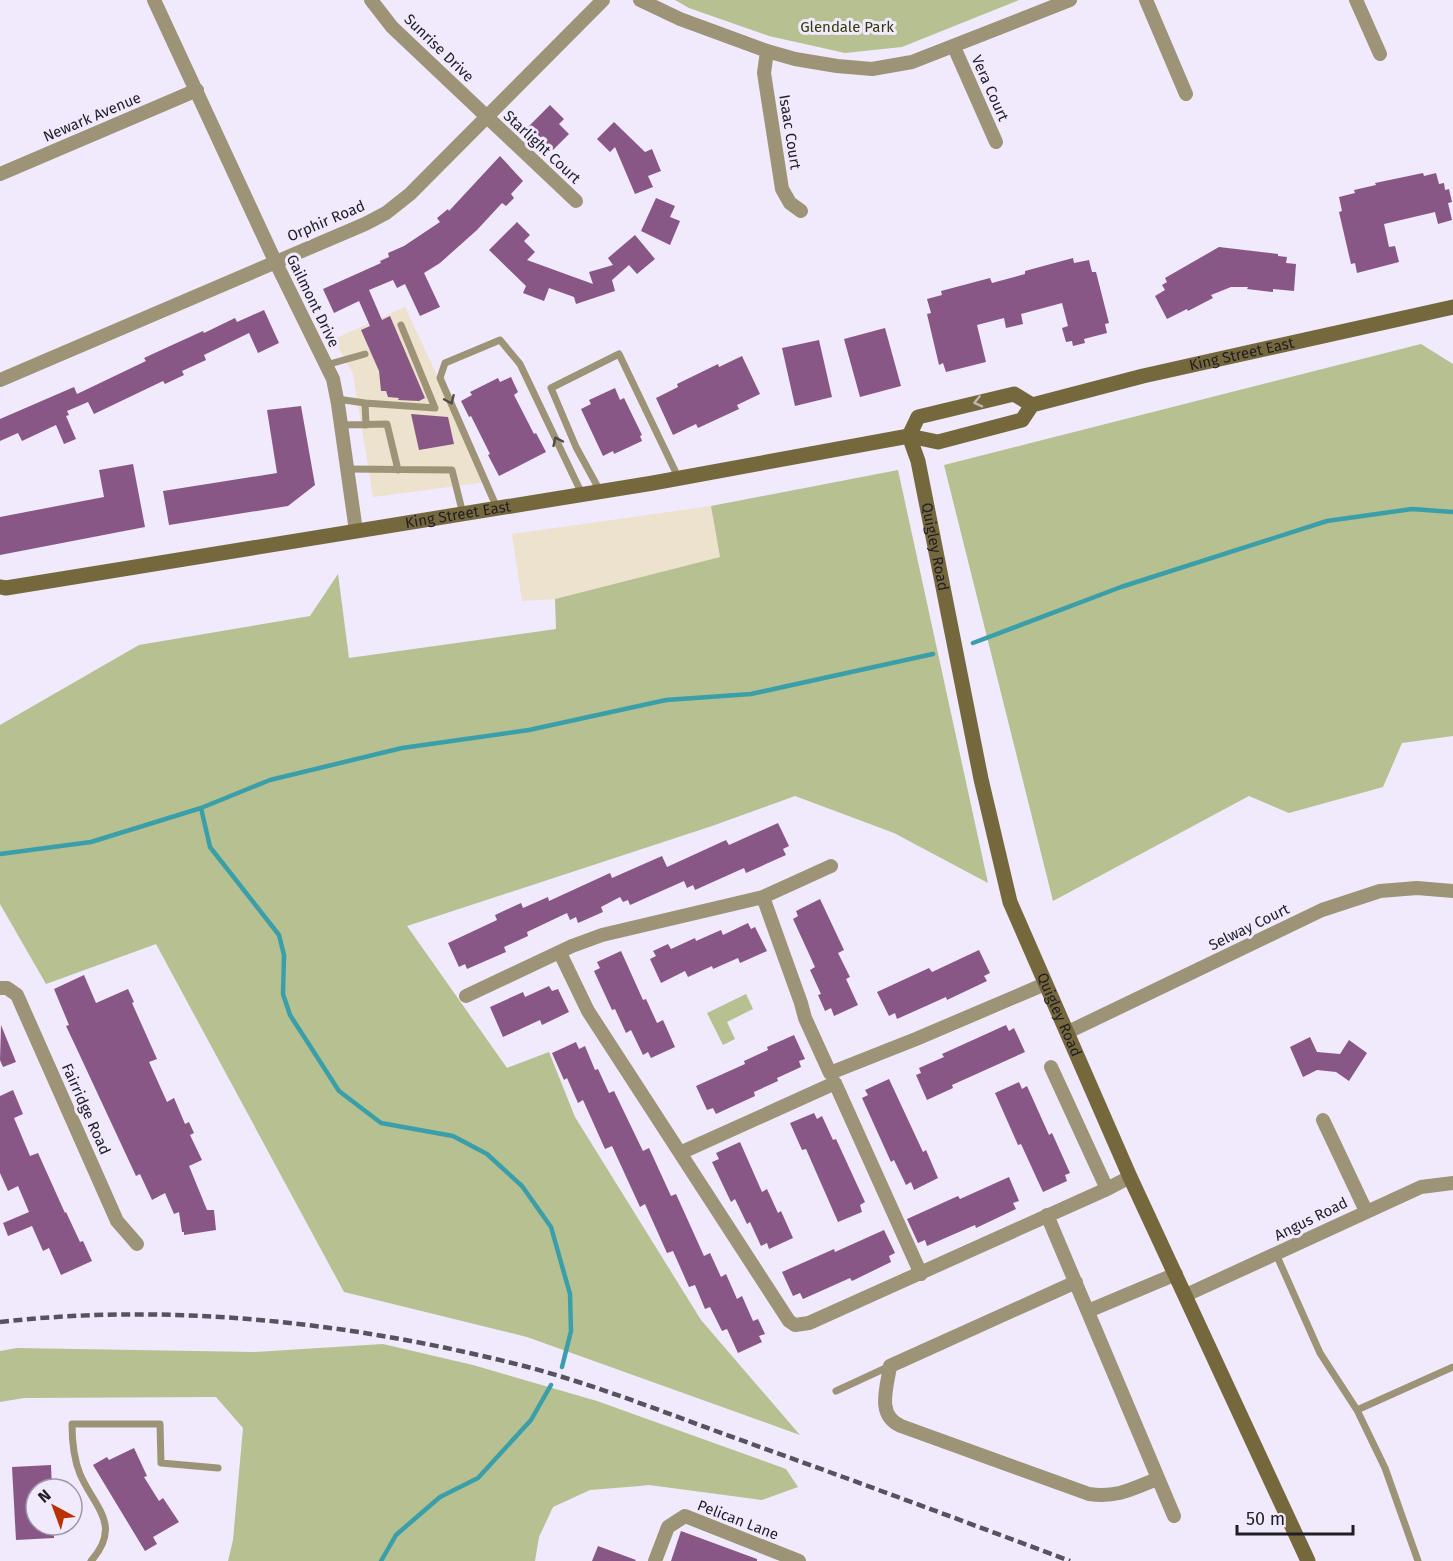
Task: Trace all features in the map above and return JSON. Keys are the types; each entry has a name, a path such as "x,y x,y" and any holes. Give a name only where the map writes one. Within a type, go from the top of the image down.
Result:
{"main road":[{"name":"King Street East","path":"2,589 600,491 909,436 938,442 1022,420 1032,405 1143,376 1453,307"},
{"path":"909,436 918,417 928,414 1014,394 1032,405"},
{"name":"Quigley Road","path":"909,436 918,461 979,767 1010,902 1130,1177 1308,1561"}],"street":[{"name":"Gailmont Drive","path":"154,0 275,261 333,379 356,531"},
{"name":"Sunrise Drive","path":"371,0 392,27 486,117"},
{"name":"Orphir Road","path":"0,380 386,213 410,194 603,0"},
{"path":"640,0 680,20 766,51 795,59 872,69 912,62 1070,0"},
{"path":"1146,0 1186,94"},
{"path":"1356,0 1380,54"},
{"name":"Vera Court","path":"954,46 996,142"},
{"name":"Isaac Court","path":"766,51 764,73 782,189 790,203 801,212"},
{"name":"Newark Avenue","path":"0,174 197,90"},
{"name":"Starlight Court","path":"486,117 576,201"},
{"path":"466,996 572,946 602,935 763,897 831,866"},
{"name":"Selway Court","path":"1068,1032 1322,910 1380,891 1417,888 1453,891"},
{"path":"763,897 805,1018 921,1274"},
{"path":"560,953 588,1011 789,1321 795,1325 808,1323 921,1274 1130,1177"},
{"path":"680,1153 916,1039 1045,984"},
{"name":"Fairridge Road","path":"3,988 17,994 117,1221 137,1244"},
{"path":"1052,1067 1107,1189"},
{"path":"1323,1120 1366,1211"},
{"name":"Angus Road","path":"1186,1295 1421,1187 1453,1183"},
{"path":"1047,1215 1174,1516"},
{"path":"1088,1311 1176,1274"},
{"path":"1076,1282 890,1366 885,1410 887,1416 897,1424 1089,1494 1105,1496 1122,1494 1157,1479"},
{"name":"Pelican Lane","path":"655,1561 668,1527 685,1516 799,1561"}],"lane":[{"path":"337,399 435,408 401,325"},
{"path":"497,508 440,378 445,363 500,340 520,364 582,494"},
{"path":"326,365 366,354"},
{"path":"600,491 576,447 551,388 619,354 678,477"},
{"path":"365,403 366,425"},
{"path":"341,425 387,424 398,470"},
{"path":"348,469 452,470 462,514"},
{"path":"1276,1254 1320,1353 1357,1410 1385,1468 1418,1561"},
{"path":"836,1391 890,1366"},
{"path":"1357,1410 1453,1367"},
{"path":"92,1561 98,1554 106,1533 104,1514 80,1474 72,1447 72,1424 160,1424 161,1463 218,1468"}],"shaded area":[{"path":"405,307 487,482 373,497 353,374 334,339"},
{"path":"711,506 720,557 555,599 522,601 512,534"}],"green space":[{"name":"Glendale Park","path":"675,0 1019,0 902,47 845,53 769,36 689,8"},
{"path":"1421,344 1453,364 1453,736 1402,743 1383,787 1289,813 1249,796 1053,901 944,465"},
{"path":"898,470 988,883 894,833 795,796 712,826 407,926 507,1068 549,1052 575,1117 701,1320 800,1435 527,1337 344,1292 156,944 46,984 0,904 0,725 139,645 310,616 338,574 349,658 556,629 555,599 720,557 711,506"},
{"path":"746,994 753,1009 727,1022 735,1039 723,1045 707,1013"},
{"path":"383,1344 473,1365 597,1401 786,1469 798,1487 762,1500 649,1485 590,1490 553,1507 539,1537 535,1561 228,1561 233,1540 243,1428 216,1397 24,1398 0,1402 0,1351 17,1348 255,1352"}],"building":[{"path":"550,105 564,119 559,124 569,134 552,151 528,127"},
{"path":"614,122 645,152 652,149 661,171 648,176 653,187 635,194 615,147 610,152 597,139"},
{"path":"500,156 523,181 511,194 514,198 506,206 502,203 477,230 440,263 424,273 440,307 420,316 405,284 397,288 393,280 369,290 382,320 390,316 425,398 419,401 388,397 386,391 381,391 379,371 361,330 370,326 359,301 334,313 323,289 381,263 380,261 389,257 388,253 404,246 440,222 437,218 448,209 449,211"},
{"path":"1423,173 1424,176 1436,173 1439,184 1444,183 1445,190 1449,189 1452,202 1448,203 1452,220 1438,224 1435,212 1384,224 1389,247 1395,246 1399,262 1357,273 1355,263 1351,264 1339,212 1342,211 1339,197 1355,193 1354,190 1376,185 1375,183"},
{"path":"656,198 675,206 670,217 680,221 670,245 641,231"},
{"path":"517,222 530,235 524,241 535,252 527,260 593,284 589,272 613,265 608,258 635,235 655,259 637,274 629,265 612,280 615,291 576,304 574,297 549,288 544,301 523,293 526,286 489,250"},
{"path":"1219,247 1287,257 1286,263 1296,264 1294,291 1273,289 1273,292 1247,289 1248,287 1231,287 1211,295 1213,298 1188,311 1187,309 1167,319 1155,296 1165,290 1162,285 1167,282 1165,278"},
{"path":"1073,258 1074,263 1089,260 1092,272 1096,272 1109,323 1105,324 1107,333 1084,339 1085,343 1073,346 1072,341 1066,342 1062,328 1068,326 1062,303 1021,314 1023,324 1006,328 1004,318 977,325 986,362 946,372 943,363 939,365 927,314 931,313 927,299 942,295 941,291 990,278 992,283"},
{"path":"264,310 279,343 258,353 249,333 204,355 206,360 182,371 184,375 165,384 163,381 94,414 88,402 67,411 69,415 66,416 76,439 64,444 56,425 22,441 18,433 0,441 0,419 74,387 77,394 146,361 144,358 203,331 204,333 235,318 237,322"},
{"path":"885,328 901,386 860,397 844,339"},
{"path":"819,340 832,397 795,406 782,348"},
{"path":"742,356 760,394 737,405 739,409 698,428 696,424 673,435 656,398 678,387 677,384 718,364 719,367"},
{"path":"511,377 518,392 514,395 546,452 499,476 471,416 469,417 461,401 472,395 470,392 498,378 500,382"},
{"path":"615,388 620,400 624,398 642,435 640,436 642,441 614,454 613,451 603,456 581,409 591,404 589,400"},
{"path":"301,406 315,485 288,506 169,525 163,491 277,473 267,410"},
{"path":"411,414 448,417 454,444 419,450"},
{"path":"133,464 145,527 0,555 0,517 104,497 99,470"},
{"path":"778,823 789,846 783,849 786,855 746,873 744,868 695,890 693,885 687,888 684,881 630,905 628,900 623,902 620,897 601,907 603,912 578,923 576,917 570,920 567,913 527,932 528,936 504,947 506,952 467,969 465,964 459,967 448,943 497,920 495,915 521,903 523,908 548,897 549,901 610,873 612,878 662,856 667,867 726,840 729,845"},
{"path":"820,899 844,950 838,953 850,977 846,979 858,1005 834,1016 831,1008 825,1011 818,995 821,994 810,970 815,967 793,919 798,916 796,911"},
{"path":"748,923 751,929 755,927 767,951 740,963 738,958 688,977 685,971 661,983 650,959 656,956 653,951 668,944 671,949 721,930 723,935"},
{"path":"979,950 990,973 984,976 987,981 947,1000 946,997 897,1019 895,1013 889,1016 877,992 929,968 932,972"},
{"path":"621,951 643,1000 646,999 657,1023 663,1020 675,1047 651,1058 648,1052 643,1055 631,1030 626,1033 615,1009 612,1010 594,971 600,968 597,962"},
{"path":"84,975 96,1003 128,989 157,1059 149,1062 167,1102 174,1098 185,1124 189,1122 194,1133 190,1135 202,1160 189,1166 207,1210 214,1210 216,1230 184,1235 179,1212 174,1214 165,1193 152,1200 140,1174 136,1176 66,1026 69,1025 54,989"},
{"path":"549,986 552,991 558,989 569,1012 542,1025 540,1020 503,1037 490,1007 523,992 525,997"},
{"path":"1,1025 16,1062 3,1067 0,1060"},
{"path":"1006,1025 1009,1031 1014,1028 1025,1052 952,1085 953,1088 927,1100 916,1075 921,1073 919,1068 944,1057 942,1054"},
{"path":"794,1035 805,1059 799,1061 801,1067 754,1092 755,1096 716,1114 713,1108 707,1110 696,1086 745,1064 744,1061 768,1050 767,1047"},
{"path":"1310,1037 1317,1052 1340,1054 1349,1040 1367,1053 1349,1081 1336,1072 1317,1070 1303,1077 1290,1047"},
{"path":"576,1042 579,1049 585,1046 595,1070 598,1069 609,1093 614,1091 643,1151 649,1148 671,1196 676,1194 704,1256 710,1253 721,1277 726,1274 737,1299 742,1296 753,1321 758,1319 765,1334 759,1336 762,1342 738,1353 727,1329 722,1331 710,1307 705,1309 695,1285 689,1287 673,1251 667,1253 645,1204 640,1207 612,1146 605,1149 583,1100 578,1103 567,1078 564,1080 552,1053"},
{"path":"889,1079 923,1152 926,1150 938,1178 914,1190 911,1182 906,1185 894,1160 891,1162 862,1098 868,1095 865,1090"},
{"path":"1019,1082 1022,1089 1027,1086 1049,1135 1052,1133 1070,1173 1065,1175 1067,1181 1043,1192 1021,1144 1018,1145 995,1093"},
{"path":"13,1090 23,1114 14,1118 30,1156 38,1153 65,1213 80,1242 83,1241 92,1261 61,1275 49,1248 43,1251 32,1226 8,1236 3,1223 29,1212 18,1186 8,1191 0,1173 0,1096"},
{"path":"814,1113 817,1119 822,1116 833,1140 836,1139 865,1202 860,1205 862,1212 838,1222 806,1149 802,1150 790,1123"},
{"path":"740,1142 762,1192 767,1189 778,1213 781,1211 793,1238 769,1249 767,1243 761,1246 750,1222 747,1224 735,1199 731,1202 712,1162 719,1159 716,1153"},
{"path":"1009,1177 1019,1201 1013,1203 1016,1209 976,1228 975,1225 927,1246 925,1240 918,1243 907,1219 958,1196 960,1199"},
{"path":"884,1230 895,1253 889,1256 891,1262 852,1281 850,1278 803,1299 800,1293 793,1296 782,1272"},
{"path":"134,1448 147,1476 144,1477 159,1501 163,1498 179,1522 153,1537 157,1544 145,1551 93,1465 107,1457 109,1460"},
{"path":"51,1465 52,1477 24,1477 24,1537 54,1538 16,1540 12,1467"},
{"path":"681,1531 757,1559 757,1561 671,1561"},
{"path":"598,1546 636,1560 592,1561"}],"waterway":[{"path":"973,643 1121,587 1327,521 1412,509 1453,512"},
{"path":"0,854 91,842 201,808 270,780 402,748 529,730 666,700 751,694 933,654"},
{"path":"201,808 210,847 279,935 284,955 283,994 290,1015 339,1091 381,1123 453,1136 487,1154 522,1186 551,1227 570,1294 571,1331 562,1367"},
{"path":"381,1561 396,1535 440,1497 478,1478 531,1420 551,1385"}],"railway":[{"path":"0,1322 66,1316 132,1314 264,1320 395,1338 460,1351 524,1366 604,1391 1070,1561"}]}
